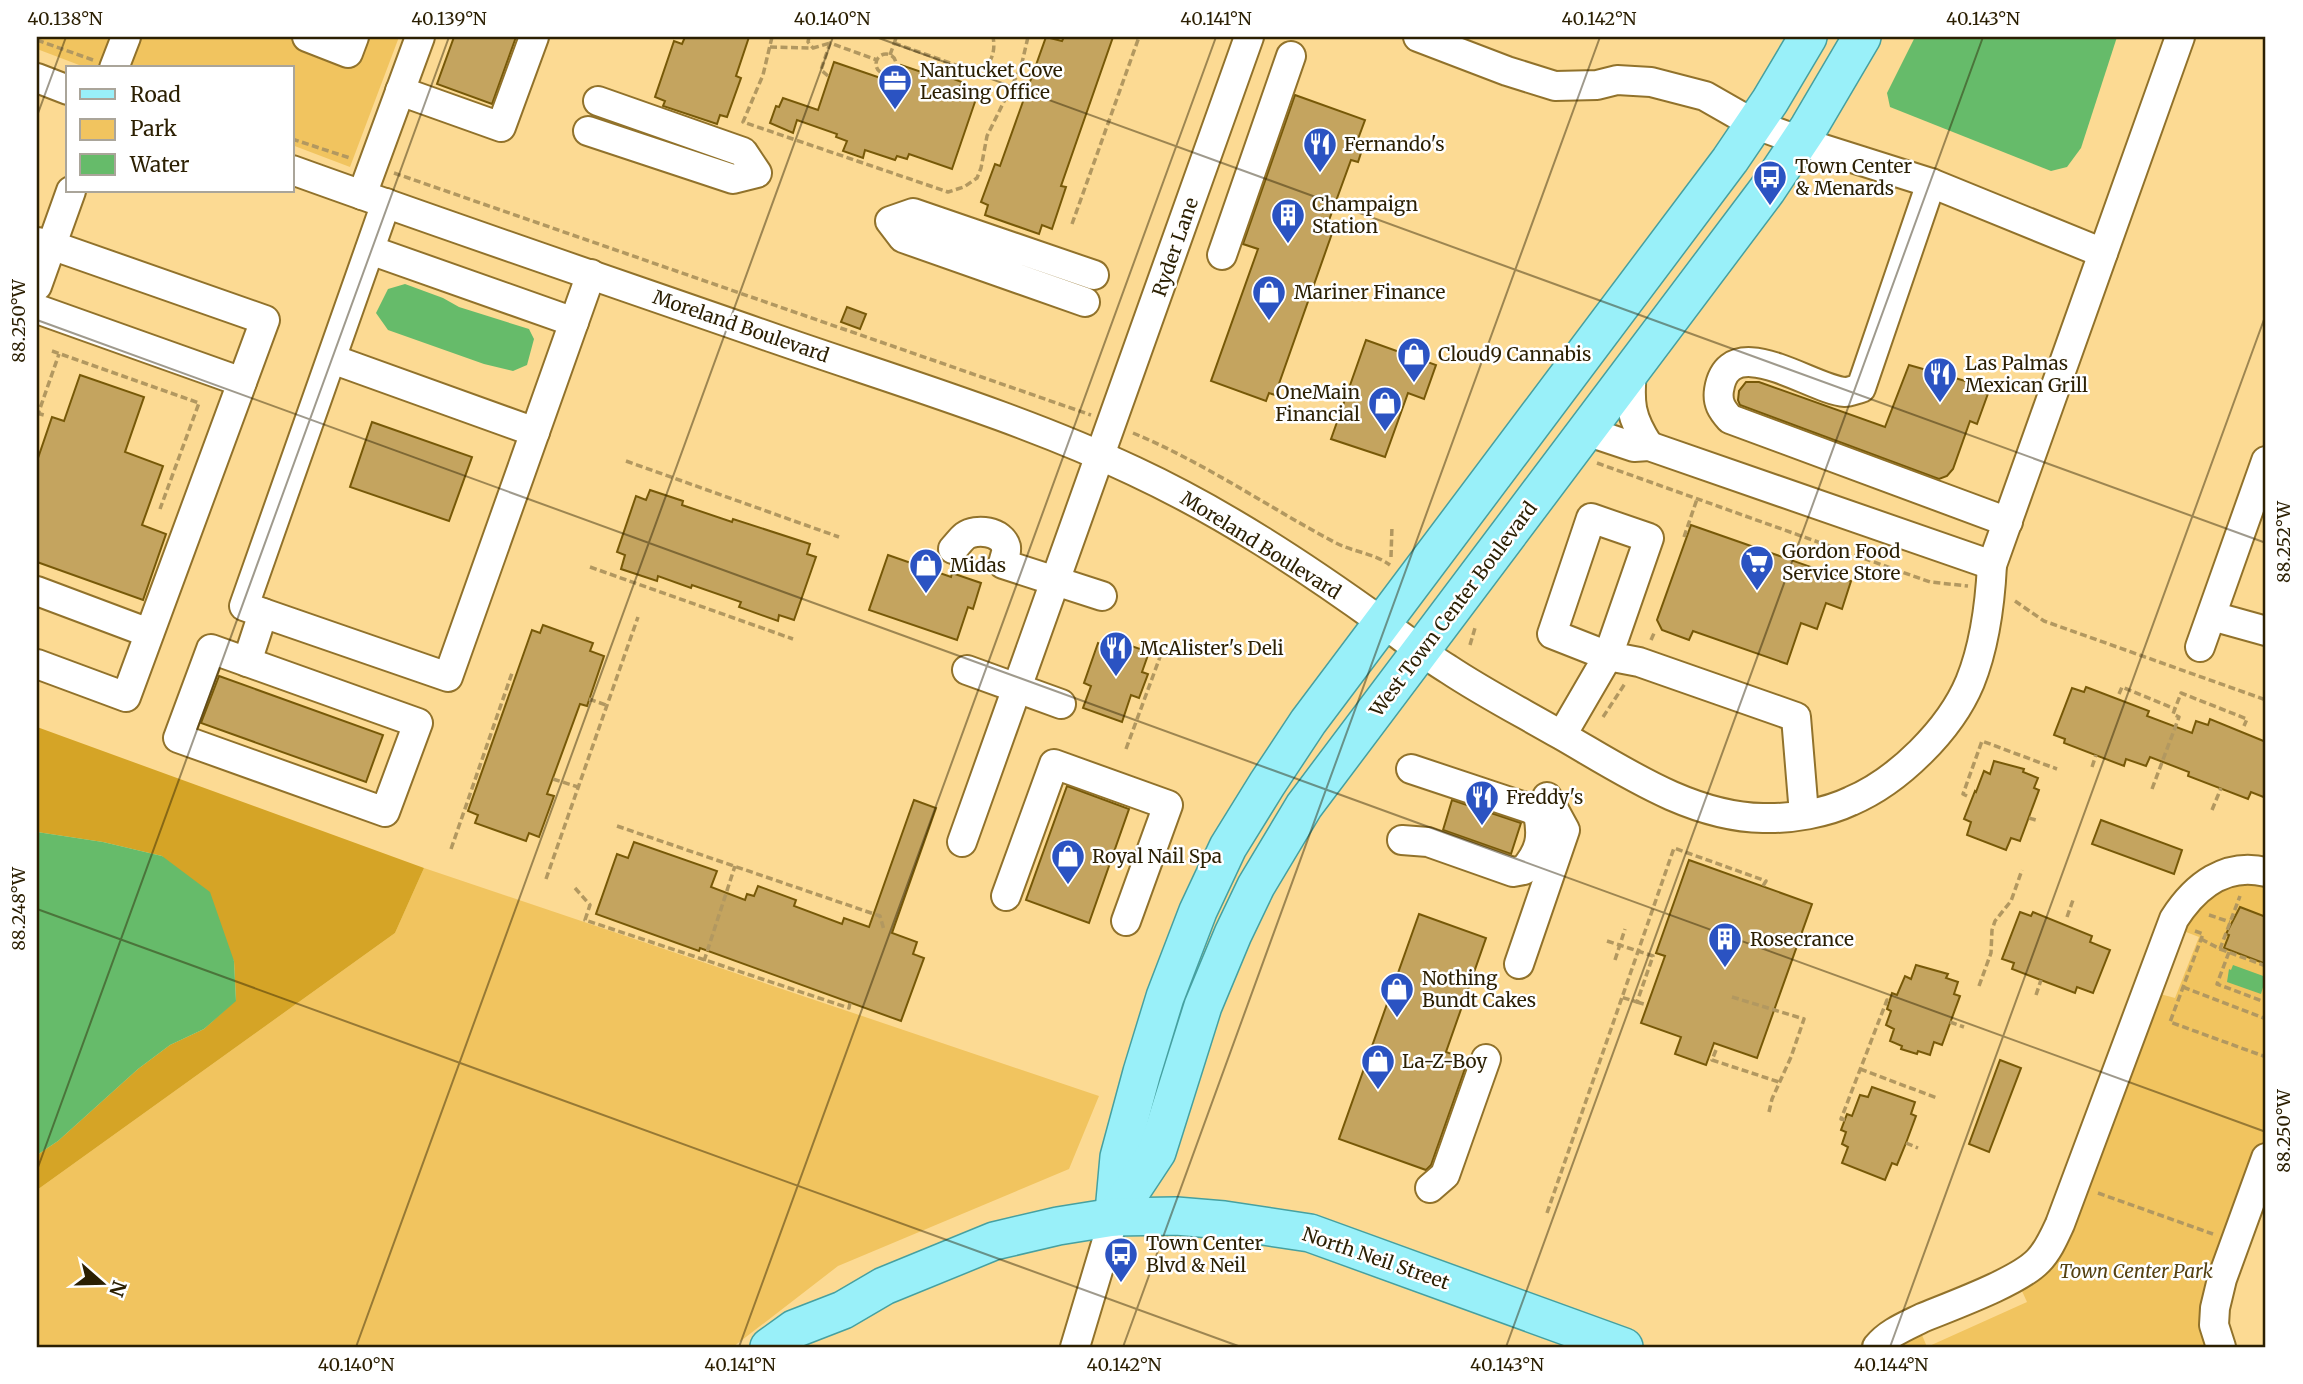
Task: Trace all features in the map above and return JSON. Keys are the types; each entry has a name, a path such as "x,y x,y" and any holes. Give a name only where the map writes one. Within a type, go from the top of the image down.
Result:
{"main road":[{"name":"West Town Center Boulevard","path":"1114,1217 1119,1157 1165,997 1198,911 1228,847 1308,722 1730,160 1808,37"},
{"name":"West Town Center Boulevard","path":"1114,1217 1157,1152 1203,1006 1233,934 1256,886 1304,806 1586,445 1632,370 1767,190 1800,141 1862,37"},
{"name":"North Neil Street","path":"769,1347 794,1329 843,1310 884,1286 994,1241 1058,1226 1114,1217 1176,1216 1310,1233 1624,1347"},
{"name":"North Neil Street","path":"820,1347 843,1310"}],"street":[{"path":"109,66 126,37"},
{"path":"307,37 348,54 354,37"},
{"path":"420,37 373,166 374,199 370,250 244,606 447,677 591,274"},
{"path":"400,91 501,127 534,37"},
{"name":"Ryder Lane","path":"962,842 1249,37"},
{"path":"1418,37 1555,86 1597,85 1617,80 1651,82 1705,96 1754,124 1931,183 2103,253"},
{"name":"Moreland Boulevard","path":"294,171 994,415 1100,456 1220,515 1382,622 1452,672 1642,780 1691,803 1726,814 1762,818 1804,814 1851,802 1883,783 1912,759 1941,729 1969,684 1986,626 1992,565 2180,37"},
{"path":"1222,255 1291,56"},
{"path":"37,78 66,89"},
{"path":"588,131 733,179 757,173 743,152 598,101"},
{"path":"1931,183 1861,388 1845,392 1762,363 1742,361 1728,369 1719,390 1720,408 1730,419 2008,522"},
{"path":"37,286 44,244 70,192"},
{"path":"1085,302 903,239 890,221 913,213 1094,275"},
{"path":"37,664 126,697 265,320 44,244"},
{"path":"370,250 574,322"},
{"path":"37,309 242,382"},
{"path":"331,359 535,432"},
{"path":"1632,370 1632,416 1649,446"},
{"path":"1586,445 1649,446 1992,565"},
{"path":"2200,647 2266,460"},
{"path":"1562,735 1608,656 1649,538 1591,518 1552,634 1608,656 1639,662 1796,717 1804,814"},
{"path":"954,549 967,534 981,531 994,534 1004,543 1006,549 1003,564 1102,596"},
{"path":"37,591 149,633"},
{"path":"247,662 263,613"},
{"path":"2212,616 2266,631"},
{"path":"211,649 247,662 418,723 385,812 178,738 211,649"},
{"path":"967,670 1061,704"},
{"path":"1006,896 1054,764 1168,805 1126,921"},
{"path":"1402,840 1428,842 1513,872 1524,870 1536,856 1541,831 1538,814 1531,809 1411,769"},
{"path":"1519,964 1565,830 1547,797"},
{"path":"1877,1347 1885,1338 1916,1321 2013,1278 2037,1262 2050,1245 2060,1224 2174,919 2194,892 2216,878 2234,869 2266,872"},
{"path":"1430,1188 1445,1175 1486,1059"},
{"path":"2221,1347 2214,1325 2215,1308 2222,1279 2266,1158"},
{"name":"West Town Center Boulevard","path":"1075,1347 1114,1217"}],"path":[{"path":"772,37 763,75 743,122 948,192 964,187 977,178 987,136 1021,67 1028,37"},
{"path":"809,37 808,42 813,48"},
{"path":"890,55 895,39 978,73 992,57 995,46 993,37"},
{"path":"1072,224 1139,37"},
{"path":"37,40 109,66"},
{"path":"770,47 813,48 830,43 877,60"},
{"path":"828,76 821,70 830,43"},
{"path":"882,55 890,55 897,63 895,69 889,74 882,73 877,69 877,60 882,55"},
{"path":"294,140 1091,415"},
{"path":"52,351 199,403 160,509"},
{"path":"47,416 37,414 59,354"},
{"path":"1132,432 1224,477 1338,544 1381,559 1397,570"},
{"path":"1586,445 1697,499 1930,582 1975,589"},
{"path":"626,461 839,537"},
{"path":"1684,537 1697,499"},
{"path":"1391,557 1392,526"},
{"path":"590,567 793,639"},
{"path":"2007,598 2044,621 2266,700"},
{"path":"546,879 638,617"},
{"path":"1470,645 1477,624"},
{"path":"1126,749 1160,657"},
{"path":"451,849 512,673"},
{"path":"2119,694 2122,687 2175,709"},
{"path":"2152,789 2179,717 2174,714 2181,693 2247,719 2244,726"},
{"path":"589,699 606,705"},
{"path":"1967,796 1963,794 1982,741 2057,769"},
{"path":"2092,767 2096,755"},
{"path":"553,779 578,788"},
{"path":"2212,810 2221,788"},
{"path":"2029,818 2039,821"},
{"path":"617,826 880,916 884,930"},
{"path":"1547,1213 1674,848 1766,881 1763,886"},
{"path":"705,961 735,866"},
{"path":"1979,986 1991,953 1994,921 2011,901 2022,870"},
{"path":"575,888 590,905 585,920 849,1008 850,1003"},
{"path":"2220,949 2242,892"},
{"path":"2067,917 2073,900"},
{"path":"2207,914 2230,922"},
{"path":"1615,960 1625,929"},
{"path":"2188,929 2203,934 2170,1022 2266,1057"},
{"path":"2201,939 2266,966"},
{"path":"1608,941 1653,956 1637,1002"},
{"path":"2229,952 2217,984 2265,1002 2266,999"},
{"path":"2036,995 2041,980"},
{"path":"2183,987 2266,1019"},
{"path":"1732,997 1804,1019 1769,1112"},
{"path":"1621,998 1647,1006"},
{"path":"1845,1120 1841,1119 1886,1000 1890,1001"},
{"path":"1950,1023 1964,1027"},
{"path":"1716,1050 1712,1060 1779,1082"},
{"path":"1860,1069 1937,1098"},
{"path":"1906,1143 1918,1148"},
{"path":"2089,1190 2224,1238"}],"green space":[{"path":"37,37 399,37 350,167 294,146 294,66 82,66 37,49"},
{"path":"424,868 1099,1096 1069,1169 838,1266 733,1347 37,1347 37,1190 395,933"},
{"name":"Town Center Park","path":"2266,881 2266,1136 2216,1269 2209,1347 1927,1347 2027,1302 2021,1289 2160,994 2175,998 2199,937 2186,932 2185,927 2204,899 2233,883"},
{"path":"1916,1332 1922,1335 1927,1347 1901,1347"}],"shaded area":[{"path":"37,727 424,868 395,933 37,1190 37,1155 58,1141 138,1069 170,1045 204,1029 236,1000 234,961 162,856 103,842 37,832"}],"water":[{"path":"1915,37 2117,37 2081,148 2067,167 2051,171 1890,107 1887,93"},
{"path":"405,284 459,307 529,329 534,339 527,365 513,371 484,364 388,330 376,313 388,289"},
{"path":"37,832 103,842 162,856 210,892 234,961 236,1001 204,1029 170,1045 138,1069 58,1141 37,1155"},
{"path":"2233,965 2266,977 2261,994 2227,982 2229,969 2231,970"}],"building":[{"path":"454,37 516,37 492,104 437,84"},
{"path":"685,37 749,37 736,76 741,78 727,117 720,115 717,124 663,106 665,101 655,97 674,41 682,44"},
{"path":"1046,37 1062,41 1064,37 1113,37 1061,186 1066,187 1052,229 1042,225 1039,234 985,215 988,205 981,202 995,164 1000,166"},
{"name":"Nantucket Cove Leasing Office","path":"834,62 895,83 901,65 936,77 937,73 962,82 959,90 977,96 952,169 909,154 907,159 897,156 895,160 865,150 863,158 843,151 847,141 836,137 837,134 797,120 793,133 770,123 776,106 779,107 783,98 818,110"},
{"name":"Champaign Station","path":"1295,95 1365,120 1358,139 1365,141 1358,162 1351,160 1328,223 1335,225 1275,395 1269,393 1266,401 1211,381 1258,249 1243,244"},
{"path":"847,307 866,314 860,329 841,322"},
{"path":"1366,340 1436,365 1424,399 1408,393 1385,457 1331,439"},
{"path":"1909,365 1990,388 1977,424 1970,421 1953,469 1947,476 1939,479 1740,405 1738,400 1739,391 1746,382 1759,382 1885,427"},
{"path":"80,375 144,397 125,452 163,466 142,525 166,534 143,600 37,562 37,461 52,417 64,421"},
{"path":"372,422 472,457 449,521 350,487"},
{"path":"650,490 683,501 682,505 732,522 733,519 810,544 807,554 816,557 794,620 779,615 778,621 739,607 741,602 692,585 691,588 658,576 657,581 621,569 625,555 617,552 636,496 646,500"},
{"name":"Gordon Food Service Store","path":"1691,525 1851,581 1842,609 1826,603 1817,629 1801,623 1787,664 1693,631 1689,640 1662,630 1657,620"},
{"name":"Midas","path":"888,555 951,577 952,573 981,583 973,609 968,607 957,640 869,610"},
{"path":"543,625 593,643 590,651 604,656 587,706 580,704 547,794 554,796 539,837 529,833 526,841 475,823 478,815 468,811 532,630 540,633"},
{"name":"McAlister's Deli","path":"1108,638 1149,652 1142,672 1148,674 1139,698 1131,695 1122,722 1083,708 1091,686 1084,683 1098,643 1105,646"},
{"path":"219,676 383,735 366,782 201,723"},
{"path":"2086,687 2149,711 2147,716 2192,733 2196,721 2208,725 2210,719 2266,742 2266,798 2251,792 2248,799 2188,776 2189,772 2150,757 2146,766 2126,759 2124,766 2064,743 2065,739 2054,735 2072,688 2084,692"},
{"path":"1994,761 2024,769 2023,772 2038,778 2034,788 2039,790 2020,841 2011,838 2006,850 1967,835 1971,822 1964,819 1984,771 1990,774"},
{"path":"1067,786 1129,809 1089,923 1026,900"},
{"path":"914,800 936,808 892,933 917,942 913,954 924,958 901,1021 700,948 699,951 596,914 617,854 628,858 634,842 717,871 711,887 745,900 747,894 754,896 758,886 796,900 794,906 842,924 844,918 869,927"},
{"name":"Freddy's","path":"1452,800 1521,823 1511,854 1443,830"},
{"path":"2101,820 2182,850 2174,874 2092,844"},
{"name":"Rosecrance","path":"1689,860 1812,904 1757,1058 1714,1043 1706,1065 1675,1054 1681,1037 1641,1023 1665,956 1656,953"},
{"path":"2240,907 2266,917 2266,964 2224,948 2229,935 2226,934"},
{"path":"2020,912 2031,916 2033,912 2092,936 2090,942 2110,950 2093,993 2077,987 2075,993 2012,969 2014,963 2002,959"},
{"path":"1419,914 1486,938 1446,1052 1468,1060 1431,1165 1426,1170 1339,1139"},
{"path":"1916,965 1948,974 1946,978 1958,982 1954,994 1960,996 1942,1045 1934,1042 1930,1055 1901,1049 1902,1046 1890,1041 1894,1029 1886,1025 1891,1011 1887,1009 1892,993 1897,995 1905,976 1911,979"},
{"path":"2000,1060 2021,1068 1989,1152 1969,1144"},
{"path":"1872,1087 1915,1102 1911,1114 1916,1116 1906,1143 1897,1165 1892,1163 1885,1180 1842,1163 1848,1147 1842,1144 1846,1132 1841,1130 1847,1114 1852,1116 1860,1095 1868,1097"}],"place":[{"name":"Nantucket Cove Leasing Office","path":"895,111"},
{"name":"Fernando's","path":"1320,174"},
{"name":"Town Center & Menards","path":"1770,207"},
{"name":"Champaign Station","path":"1288,245"},
{"name":"Mariner Finance","path":"1269,322"},
{"name":"Cloud9 Cannabis","path":"1414,384"},
{"name":"Las Palmas Mexican Grill","path":"1940,404"},
{"name":"OneMain Financial","path":"1385,433"},
{"name":"Gordon Food Service Store","path":"1757,592"},
{"name":"Midas","path":"926,595"},
{"name":"McAlister's Deli","path":"1116,678"},
{"name":"Freddy's","path":"1482,827"},
{"name":"Royal Nail Spa","path":"1068,886"},
{"name":"Rosecrance","path":"1725,969"},
{"name":"Nothing Bundt Cakes","path":"1397,1019"},
{"name":"La-Z-Boy","path":"1378,1091"},
{"name":"Town Center Blvd & Neil","path":"1121,1284"}]}
